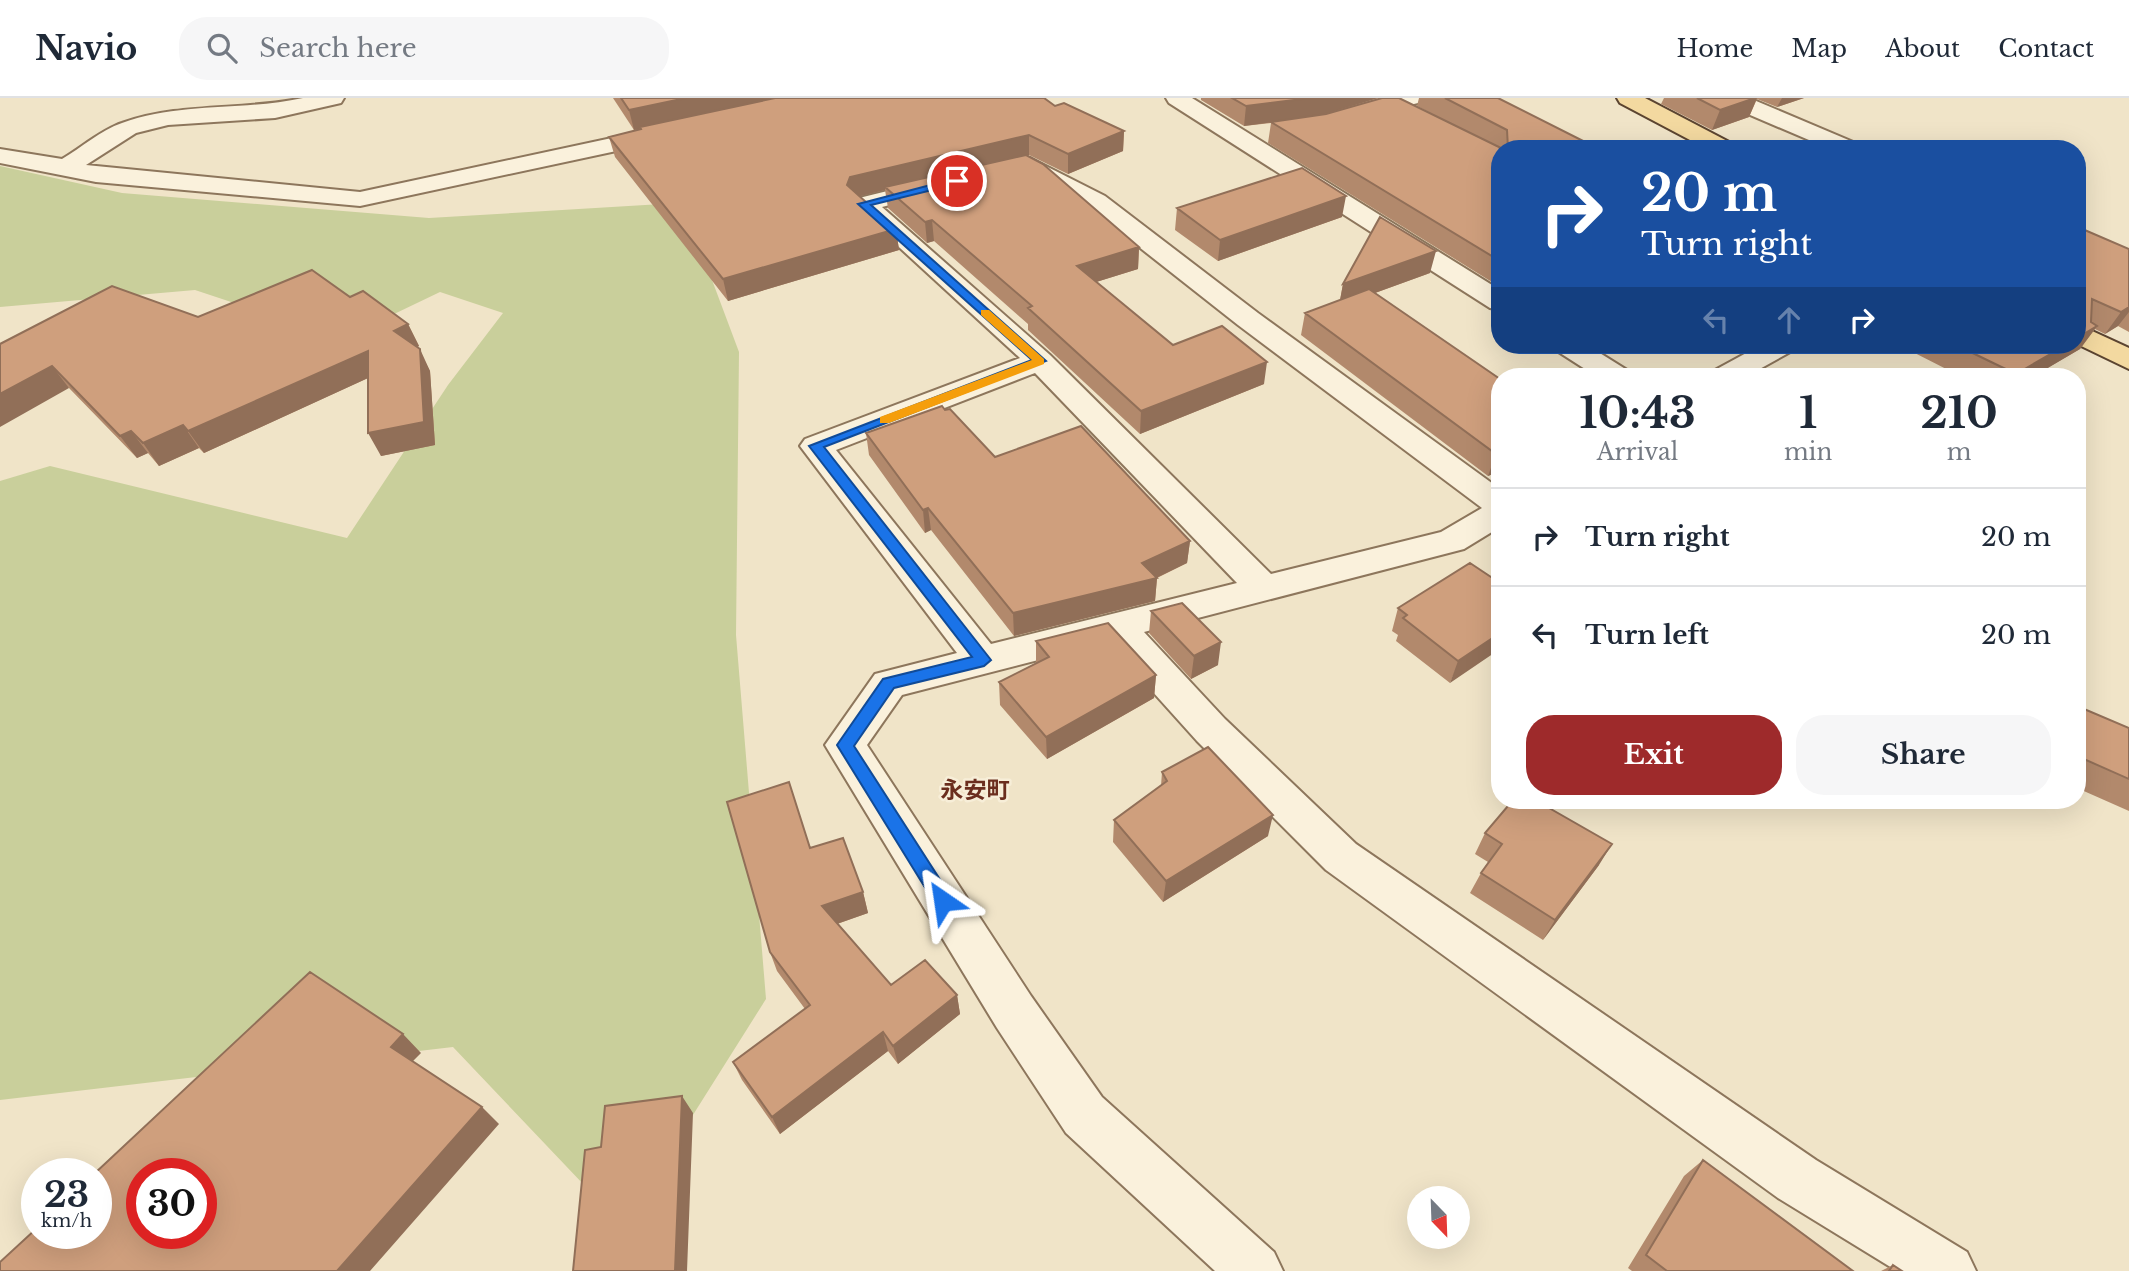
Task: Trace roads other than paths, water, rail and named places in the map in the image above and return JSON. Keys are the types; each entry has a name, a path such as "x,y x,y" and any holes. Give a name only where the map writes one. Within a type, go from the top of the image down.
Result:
{"main road":[{"path":"1628,98 1708,140"},
{"path":"2086,338 2129,360"}],"street":[{"path":"66,167 128,128 168,118 275,111 333,98"},
{"path":"1177,98 1491,297"},
{"path":"1730,98 1829,140"},
{"path":"1368,111 1401,101 1491,157"},
{"path":"0,156 96,175 360,199 692,128"},
{"path":"1238,137 1274,132"},
{"path":"1264,588 1040,361 864,204 1030,165 1096,201 1248,319 1491,498"},
{"path":"1581,354 1603,368"},
{"path":"1740,368 1766,354"},
{"path":"984,660 816,446 1040,361"},
{"path":"1255,1271 1084,1115 1014,1012 845,745 889,684 1452,541 1491,517"},
{"path":"1115,625 1211,730 1341,857 1797,1179 1948,1271"}],"district":[{"name":"永安町","path":"975,790"}]}
